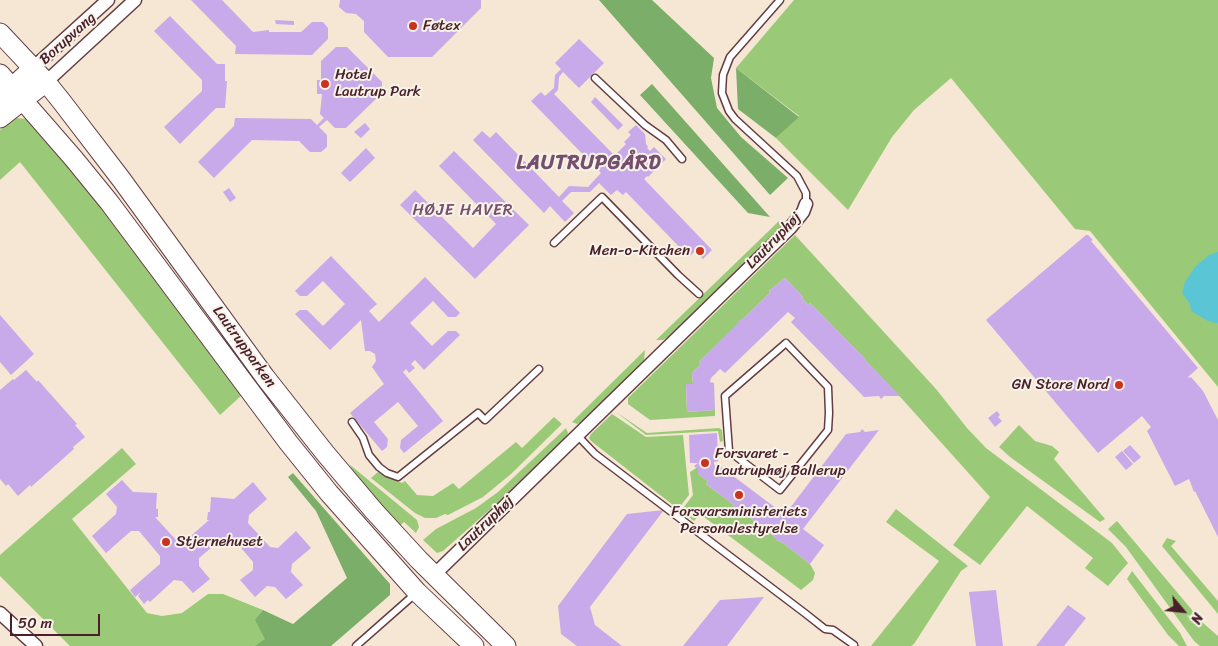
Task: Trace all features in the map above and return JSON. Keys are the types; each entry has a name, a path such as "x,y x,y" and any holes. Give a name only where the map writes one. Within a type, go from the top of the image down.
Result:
{"street":[{"name":"Borupvang","path":"40,75 108,0"},
{"name":"Borupvang","path":"40,75 135,0"},
{"name":"Lautrupparken","path":"0,33 40,75 121,179 297,419 374,511 434,575 506,646"},
{"path":"0,118 8,90 40,75"},
{"name":"Lautrupparken","path":"8,90 74,159 109,202 288,442 335,500 418,592 474,646"},
{"name":"Lautruphøj","path":"418,592 798,220 806,204"},
{"path":"0,613 36,646"}],"lane":[{"name":"Lautruphøj","path":"780,0 730,57 723,75 722,93 729,111 735,119 797,176 806,192 806,204"},
{"path":"595,78 645,125 666,140 682,159"},
{"path":"554,243 602,197 699,294"},
{"path":"786,343 828,387 829,412 828,430 780,490 729,451 725,396 786,343"},
{"path":"352,422 363,438 369,455 379,467 387,473 398,477 478,413 484,420 539,369"},
{"path":"577,435 595,454 806,614 854,645"},
{"path":"356,646 418,592"}],"green space":[{"path":"599,0 652,0 714,58 711,78 717,108 741,137 788,178 770,195"},
{"path":"794,0 1218,0 1218,387 1090,231 1075,229 951,78 914,110 892,137 848,210 776,138 799,116 736,68"},
{"path":"736,68 799,117 776,138 738,109"},
{"path":"652,84 770,217 748,213 640,95"},
{"path":"15,118 28,119 38,125 242,395 220,415 20,162 0,180 0,130"},
{"path":"779,221 784,225 668,337 663,340 656,340"},
{"path":"795,235 936,389 967,428 986,448 1112,543 1128,563 1108,586 1085,568 1093,558 1027,506 980,565 953,545 990,497 862,355 810,303 808,305 785,278 739,321 699,362 701,364 692,373 693,384 686,385 687,412 715,410 715,416 650,420 628,404 628,398"},
{"path":"645,350 644,360 582,422 577,424 572,422"},
{"path":"616,412 647,433 719,428 722,430 723,441 720,442 718,431 646,435"},
{"path":"612,414 646,437 683,435 689,495 678,509 591,441 589,438 591,434"},
{"path":"554,417 562,424 511,474 483,497 448,515 425,518 415,513 371,478 378,472 402,483 405,481 417,495 433,496 453,483 459,489 516,442 522,448"},
{"path":"1019,425 1035,441 1052,446 1059,452 1054,459 1105,519 1100,522 999,447"},
{"path":"566,428 568,433 566,438 512,490 443,551 437,553 423,540 436,529 476,508 498,492"},
{"path":"122,448 136,464 72,519 147,613 162,616 182,613 208,594 223,594 263,610 260,614 292,646 70,646 0,576 0,555"},
{"path":"349,464 417,520 419,527 416,533 404,522 398,527 373,500"},
{"path":"698,467 698,474 708,481 706,484 734,505 733,507 740,510 776,538 776,540 783,543 810,564 815,573 813,580 801,590 700,514 694,521 681,511 693,495 690,472"},
{"path":"293,473 390,584 390,595 331,646 255,646 265,639 255,620 263,610 293,624 347,578 316,511 288,477"},
{"path":"896,509 968,566 961,571 914,644 911,646 871,646 939,561 886,522"},
{"path":"1117,521 1203,623 1218,636 1218,646 1200,646 1194,641 1126,547 1108,529"},
{"path":"1167,538 1176,541 1171,546 1218,601 1218,614 1162,546"},
{"path":"1132,571 1180,633 1187,646 1179,646 1168,635 1127,579"}],"water":[{"path":"1218,252 1218,323 1216,323 1208,321 1191,311 1190,304 1182,293 1185,282 1195,267 1209,255"}],"building":[{"path":"191,0 222,0 253,32 269,30 269,32 301,32 312,22 323,22 328,28 328,39 312,55 235,54 236,46"},
{"name":"Føtex","path":"340,0 481,0 481,8 432,57 388,57 364,32 364,21 356,14 346,13 339,7"},
{"path":"170,16 217,64 225,64 225,81 227,81 225,108 216,108 180,144 164,127 202,91 202,80 154,31"},
{"path":"275,20 294,21 294,25 276,24"},
{"path":"579,39 604,63 579,88 563,72 559,77 558,90 554,94 616,157 619,154 617,153 626,144 624,142 631,135 628,132 636,125 645,134 647,148 650,151 654,147 666,159 644,179 712,250 703,259 695,251 689,257 626,192 623,195 617,190 611,195 599,183 590,192 571,192 562,201 574,213 565,222 550,206 544,213 473,140 482,131 490,138 496,132 559,197 569,186 588,187 601,173 531,101 541,92 545,96 554,88 555,75 561,69 555,63"},
{"path":"336,47 347,47 382,82 382,93 346,128 335,128 327,120 319,127 327,135 327,147 321,152 310,152 299,141 252,140 214,178 198,162 234,126 235,118 311,119 317,125 324,118 320,114 322,94 317,94 317,80 321,80 321,61"},
{"path":"595,97 623,125 618,130 591,102"},
{"path":"365,123 370,129 361,138 354,132"},
{"path":"366,148 375,158 350,182 341,173"},
{"path":"454,151 529,225 475,279 400,205 415,190 473,248 496,224 439,166"},
{"path":"229,188 236,198 230,202 223,192"},
{"name":"GN Store Nord","path":"1086,235 1093,240 1091,241 1198,368 1188,377 1191,377 1203,391 1218,420 1218,537 1189,479 1175,486 1147,431 1151,427 1142,416 1098,453 986,320"},
{"path":"331,256 377,304 369,311 379,322 425,277 460,313 456,317 448,317 433,301 410,323 432,346 448,331 456,331 460,335 424,370 415,360 411,364 415,368 409,373 406,369 403,372 443,421 404,453 400,448 401,440 418,426 398,402 374,422 388,439 387,447 382,451 350,413 384,384 372,367 376,361 375,354 365,351 361,320 330,350 295,314 300,310 307,310 323,326 345,304 323,281 307,296 300,296 295,291"},
{"path":"785,278 808,305 810,303 862,354 866,361 900,396 884,396 881,399 879,396 864,397 791,322 795,318 788,312 725,373 720,369 711,378 710,382 714,383 715,410 687,412 686,384 693,384 692,373 701,364 699,362 738,321 744,318 770,293 769,291"},
{"path":"0,315 34,354 11,375 0,362"},
{"path":"26,370 37,382 38,380 77,424 75,425 85,437 31,487 30,485 18,496 8,484 6,486 0,479 0,390"},
{"path":"997,411 1000,415 998,417 1002,421 995,427 988,418"},
{"name":"Forsvarsministeriets Personalestyrelse","path":"862,429 865,432 879,430 803,529 824,545 810,564 783,543 776,540 776,538 740,510 733,507 734,505 706,484 708,481 698,474 698,467 694,466 698,463 690,463 689,435 717,433 718,461 714,462 716,467 720,466 789,518 795,511 790,508 846,434 860,432"},
{"path":"1130,445 1141,457 1134,463 1123,451"},
{"path":"1122,451 1133,464 1126,470 1115,457"},
{"name":"Stjernehuset","path":"122,480 133,492 157,493 156,509 158,509 158,517 155,517 177,541 177,539 185,540 184,542 209,520 207,520 208,512 210,512 211,497 234,499 253,482 267,499 249,515 248,523 270,547 278,548 296,531 311,548 292,564 291,572 303,585 286,599 275,587 267,586 255,597 240,580 253,570 253,562 232,537 224,537 199,558 199,566 210,579 193,593 182,581 174,580 150,602 148,600 144,604 138,596 141,592 135,597 130,590 160,564 160,556 139,531 131,531 106,553 92,536 116,514 117,507 106,494"},
{"path":"664,510 590,607 595,625 622,646 577,646 561,634 558,606 627,514"},
{"path":"996,590 1003,646 976,646 969,592"},
{"path":"764,597 727,646 683,646 720,600"},
{"path":"1068,605 1086,618 1064,646 1036,646"}],"place":[{"name":"Føtex","path":"413,26"},
{"name":"Hotel Lautrup Park","path":"325,84"},
{"name":"Men-o-Kitchen","path":"700,251"},
{"name":"GN Store Nord","path":"1119,385"},
{"name":"Forsvaret - Lautruphøj Ballerup","path":"705,463"},
{"name":"Forsvarsministeriets Personalestyrelse","path":"739,495"},
{"name":"Stjernehuset","path":"166,542"}],"district":[{"name":"LAUTRUPGÅRD","path":"589,164"},
{"name":"HØJE HAVER","path":"463,211"}]}
